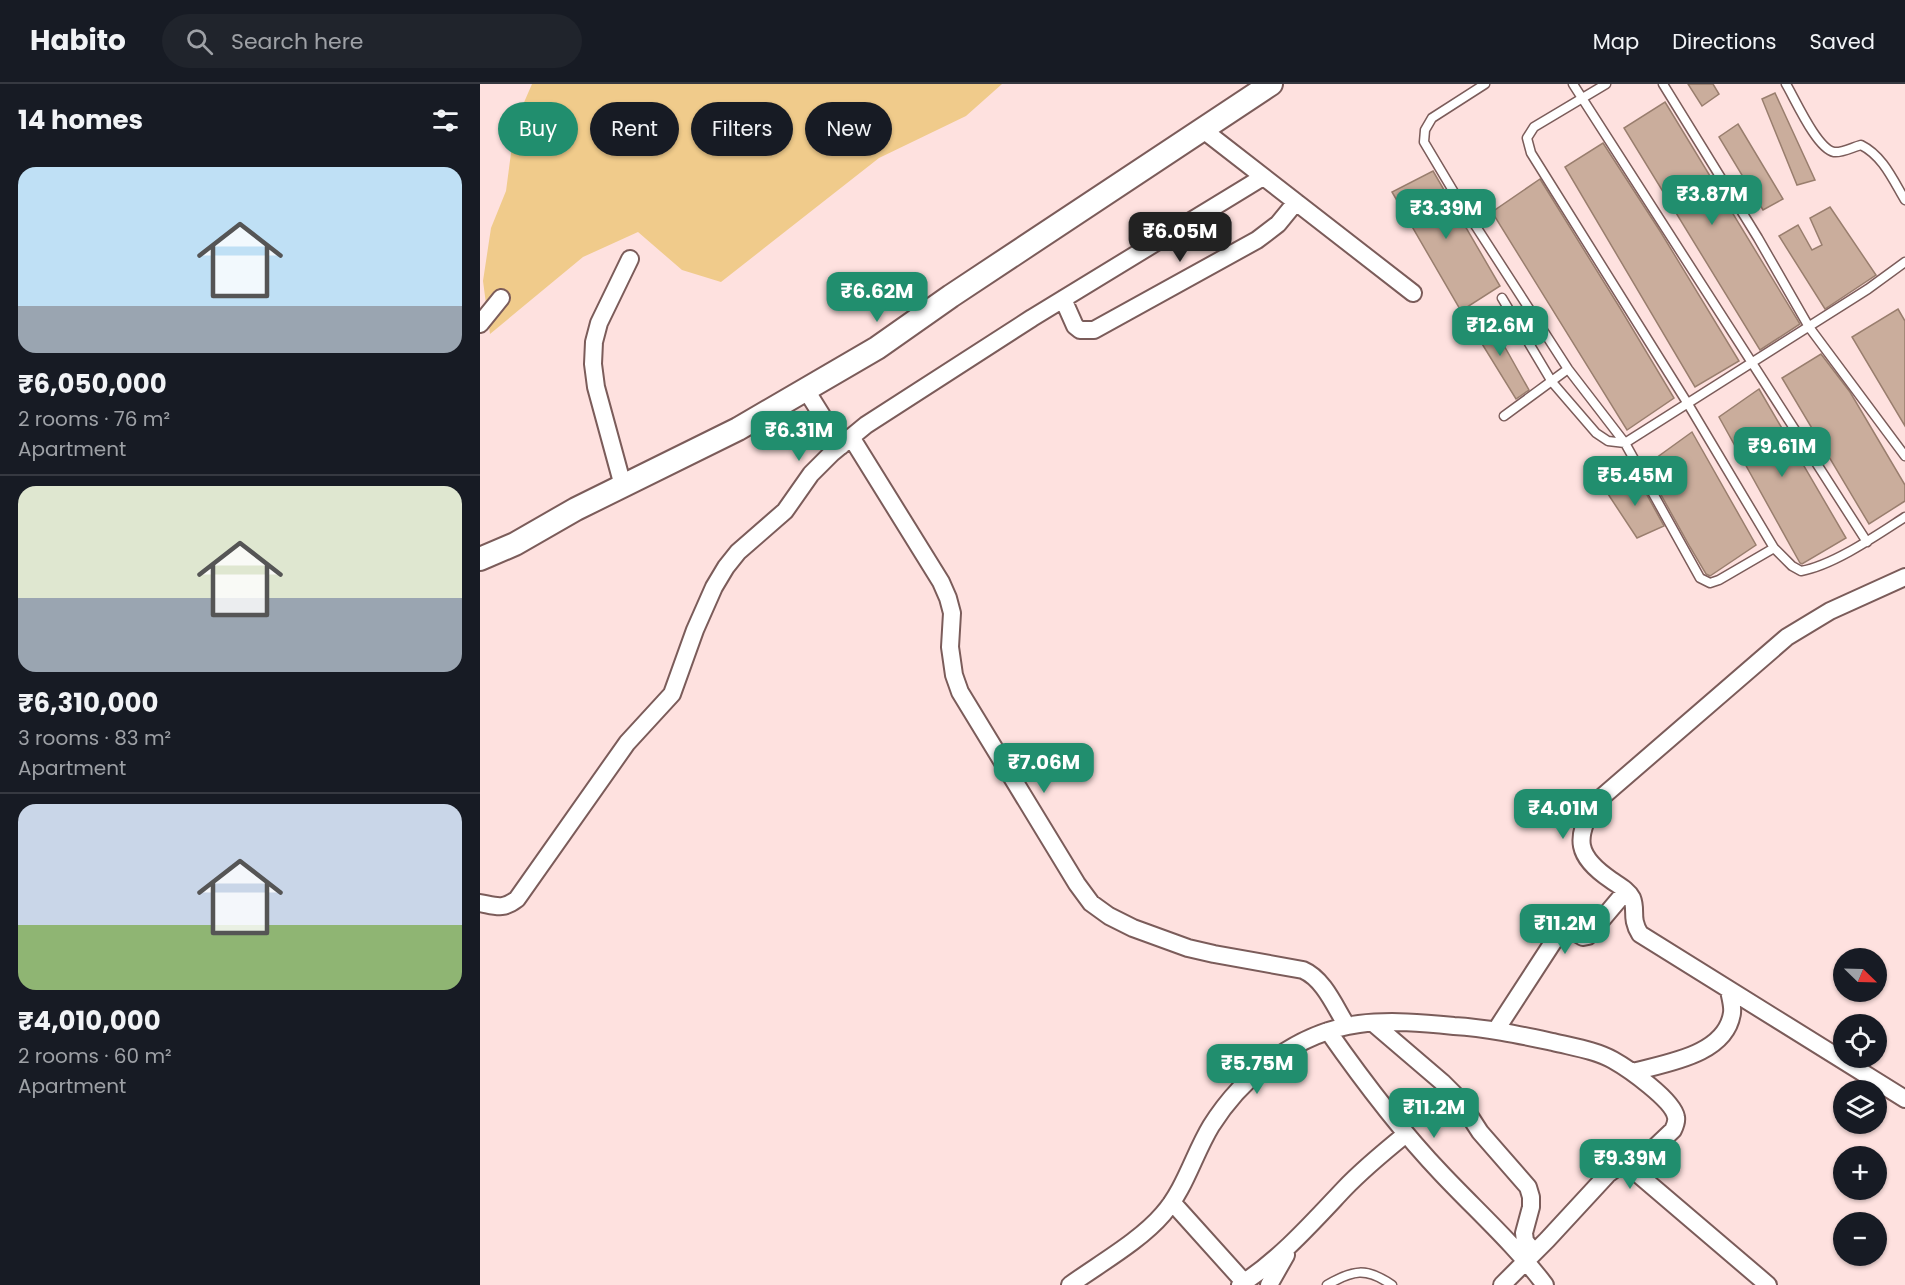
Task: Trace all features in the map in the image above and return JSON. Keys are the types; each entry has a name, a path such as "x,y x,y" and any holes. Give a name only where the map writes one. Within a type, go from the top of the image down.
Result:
{"main road":[{"path":"480,559 515,544 576,509 738,429 878,348 951,296 1271,84"}],"street":[{"path":"1202,129 1413,293"},
{"path":"480,903 499,907 508,906 517,899 627,743 672,693 691,637 726,567 738,552 786,511 811,474 846,441 866,425 1064,299 1263,177"},
{"path":"1064,299 1075,326 1080,330 1094,330 1257,240 1278,224 1296,202"},
{"path":"622,486 596,387 593,364 594,342 599,323 630,259"},
{"path":"480,324 501,298"},
{"path":"806,390 846,441 941,582 952,613 950,647 954,675 960,692 1077,884 1091,903 1109,916 1133,928 1177,944 1214,954 1303,970 1312,974 1319,981 1347,1026"},
{"path":"1905,577 1830,611 1787,637 1595,803 1580,837 1584,854 1596,870 1626,891 1632,899 1633,917 1640,934 1905,1099"},
{"path":"1496,1030 1561,930 1566,927 1583,937 1588,936 1626,891"},
{"path":"1633,1072 1686,1057 1716,1041 1728,1023 1732,1012 1729,990"},
{"path":"1373,1023 1458,1098 1480,1132 1528,1187 1532,1197 1524,1233 1525,1241 1545,1285"},
{"path":"1070,1285 1145,1231 1164,1213 1180,1190 1211,1126 1226,1104 1248,1080 1275,1058 1328,1031 1347,1026 1373,1023 1445,1025 1496,1030 1583,1049 1607,1057 1633,1072 1670,1106 1676,1115 1673,1130 1632,1169"},
{"path":"1328,1031 1406,1134 1503,1238 1530,1256"},
{"path":"1172,1202 1242,1284 1294,1242 1345,1188 1406,1134"},
{"path":"1502,1285 1608,1174 1619,1166 1632,1169 1768,1285"},
{"path":"1269,1285 1294,1242"}],"lane":[{"path":"1485,84 1432,118 1425,130 1424,142 1461,204 1568,369 1625,444 1700,578 1710,583 1719,580 1774,548"},
{"path":"1573,84 1867,542"},
{"path":"1606,84 1534,127 1527,138 1531,153 1688,404 1774,548 1792,566 1801,571 1812,569 1867,542 1905,517"},
{"path":"1663,84 1758,238 1809,327 1905,456"},
{"path":"1786,84 1819,141 1828,149 1836,152 1861,145 1872,151 1880,159 1905,200"},
{"path":"1502,298 1552,382 1596,433 1608,441 1625,444 1868,289 1905,262"},
{"path":"1504,416 1568,369"},
{"path":"1327,1285 1356,1272 1368,1272 1392,1285"}],"shaded area":[{"path":"532,84 1002,84 966,116 892,152 892,102 805,102 805,156 883,156 721,282 682,270 638,232 583,257 490,334 483,281 491,228 506,191 511,156 578,156 578,102 524,102"}],"building":[{"path":"1688,84 1713,84 1719,94 1702,106"},
{"path":"1775,93 1815,180 1797,185 1762,99"},
{"path":"1665,102 1800,324 1760,350 1624,128"},
{"path":"1738,124 1783,199 1763,210 1719,137"},
{"path":"1603,143 1739,361 1695,387 1565,167"},
{"path":"1433,171 1500,286 1461,311 1392,192"},
{"path":"1540,179 1674,398 1627,430 1492,212"},
{"path":"1830,207 1876,275 1825,309 1779,236 1798,225 1812,250 1822,245 1810,218"},
{"path":"1898,309 1905,321 1905,426 1852,337"},
{"path":"1488,317 1529,390 1516,399 1471,326"},
{"path":"1821,354 1850,392 1905,485 1905,501 1869,524 1782,378"},
{"path":"1759,389 1846,538 1802,564 1719,417"},
{"path":"1692,432 1756,545 1710,576 1706,574 1690,547 1645,466"},
{"path":"1636,475 1664,526 1637,538 1606,491"}]}
